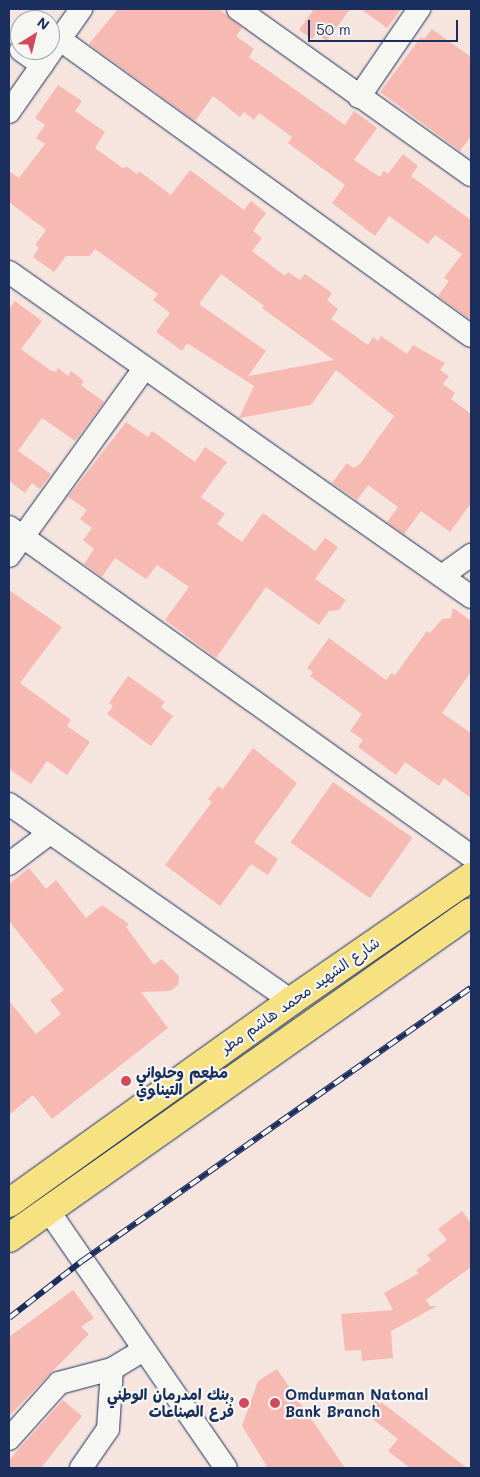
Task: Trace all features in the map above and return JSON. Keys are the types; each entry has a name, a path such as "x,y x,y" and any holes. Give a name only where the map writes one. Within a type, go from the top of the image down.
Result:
{"main road":[{"name":"شارع الشهيد محمد هاشم مطر","path":"9,1203 291,1000 471,877"},
{"name":"شارع الشهيد محمد هاشم مطر","path":"9,1238 471,912"}],"street":[{"path":"9,112 42,65 62,41 81,9"},
{"path":"238,9 471,175"},
{"path":"359,97 419,9"},
{"path":"62,41 471,336"},
{"path":"35,60 42,65"},
{"path":"9,272 144,369 471,597"},
{"path":"9,556 16,531 144,369"},
{"path":"16,531 471,856"},
{"path":"442,576 471,555"},
{"path":"9,804 291,1000"},
{"path":"9,864 50,832"},
{"path":"48,1210 226,1468"},
{"path":"9,1439 59,1383 112,1369 144,1350"},
{"path":"82,1468 108,1429 112,1369"}],"building":[{"path":"118,9 219,9 242,28 236,36 254,49 249,57 345,125 354,111 377,128 354,160 380,177 384,171 388,174 403,154 418,166 411,176 471,220 471,320 438,296 449,281 444,278 462,254 435,235 428,244 389,216 375,236 332,203 345,185 288,143 292,137 259,113 254,120 244,112 240,117 213,96 195,121 89,44"},
{"path":"314,9 350,9 327,41 316,34 312,39 299,30"},
{"path":"361,9 401,9 387,28"},
{"path":"432,29 471,57 471,136 460,151 380,92 421,37 424,39"},
{"path":"58,85 82,101 75,111 105,132 95,148 124,169 126,166 137,174 139,171 171,195 190,170 244,210 251,201 266,213 253,231 262,238 252,251 285,276 288,272 300,280 305,274 332,293 327,300 338,309 331,319 368,345 373,337 378,341 381,336 407,354 413,345 445,363 440,370 449,376 443,384 455,393 451,399 471,414 471,503 450,532 421,511 404,534 387,522 398,507 368,485 357,500 332,483 347,463 354,468 360,464 394,416 336,370 311,405 239,418 254,386 187,343 182,351 156,332 170,313 153,300 158,294 95,249 90,256 66,256 54,272 33,257 39,248 35,245 46,230 9,202 9,171 19,178 45,144 36,138 45,125 35,118","holes":["221,274 264,306 262,308 334,360 248,376 266,351 199,304"]},
{"path":"15,301 42,321 21,349 50,370 56,372 58,368 68,376 71,371 84,381 81,385 104,402 75,441 42,418 18,451 51,474 40,489 32,483 25,493 9,481 9,309"},
{"path":"126,422 148,437 152,431 195,462 205,447 227,462 201,497 225,514 217,524 242,542 263,513 315,551 325,538 338,547 315,579 346,600 339,610 329,611 319,625 266,587 216,658 165,620 189,587 157,565 146,579 115,558 102,577 84,564 94,549 83,540 92,528 80,519 87,510 68,497"},
{"path":"9,590 62,627 20,683 71,720 67,726 90,742 67,775 47,761 31,784 9,769"},
{"path":"453,608 471,621 471,672 442,713 471,733 471,798 444,778 439,786 405,762 396,775 358,747 363,740 350,731 362,714 310,676 313,672 307,668 329,638 386,680 392,673 395,675 427,631 430,633 442,619 451,618"},
{"path":"128,676 165,702 161,707 173,716 151,746 107,714 113,706 109,703"},
{"path":"253,748 297,783 254,842 278,859 268,875 251,864 220,906 165,865 212,802 208,799 218,786 223,789"},
{"path":"333,782 412,838 370,898 291,843"},
{"path":"29,868 46,889 56,880 86,918 102,905 129,924 126,927 154,965 162,959 179,976 178,985 170,991 141,992 168,1028 52,1119 33,1095 9,1115 9,1001 36,1034 61,1014 50,1000 64,990 9,921 9,884"},
{"path":"462,1211 471,1223 471,1267 426,1300 430,1306 437,1306 391,1331 393,1358 362,1361 361,1350 345,1351 341,1314 393,1310 384,1293 419,1273 416,1270 431,1260 427,1255 447,1240 438,1229"},
{"path":"73,1290 94,1318 81,1327 89,1334 9,1416 9,1337"},
{"name":"Omdurman Natonal Bank Branch","path":"277,1369 345,1468 268,1468 242,1426 258,1381"},
{"path":"376,1398 467,1468 410,1468 388,1451 398,1439 365,1413"},
{"path":"63,1400 82,1416 41,1468 9,1468 9,1460"}],"railway":[{"path":"9,1318 82,1261 471,988"}],"place":[{"name":"مطعم وحلواني التيناوي","path":"126,1081"},
{"name":"بنك امدرمان الوطني, فرع الصناعات","path":"244,1403"},
{"name":"Omdurman Natonal Bank Branch","path":"275,1403"}]}
